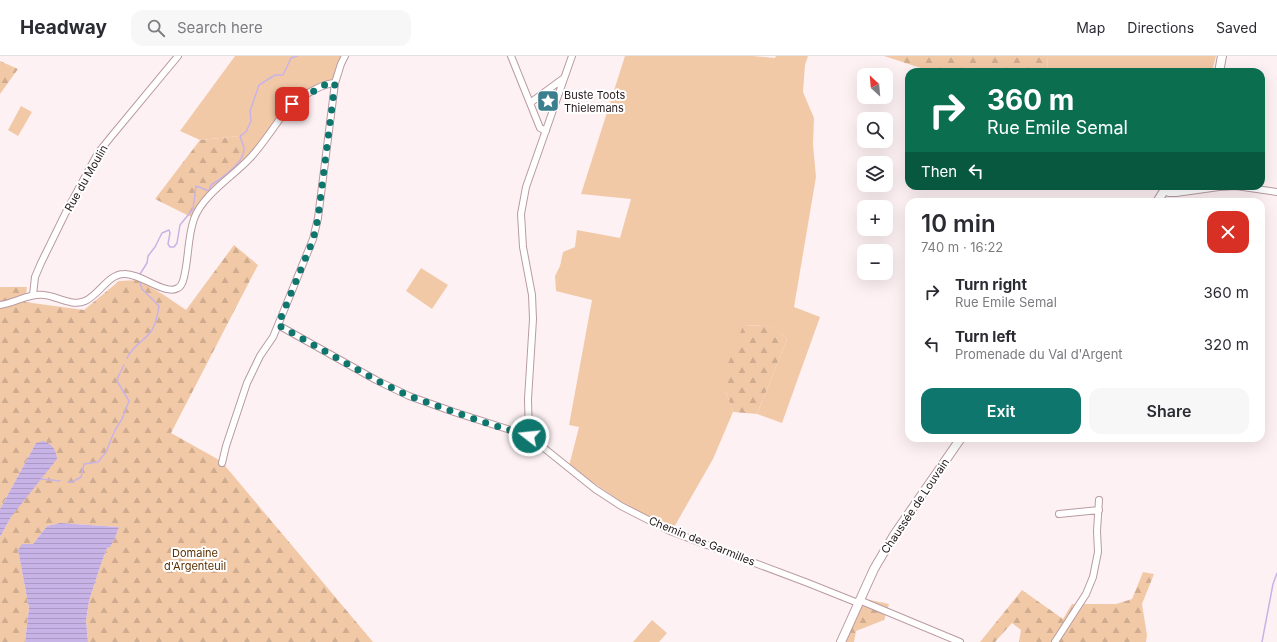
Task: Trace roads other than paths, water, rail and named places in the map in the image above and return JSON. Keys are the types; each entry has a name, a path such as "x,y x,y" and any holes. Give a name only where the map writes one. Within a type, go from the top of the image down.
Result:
{"main road":[{"path":"1220,68 1222,56"},
{"name":"Chaussée de Louvain","path":"841,642 874,569 894,535 958,442"}],"street":[{"name":"Rue du Moulin","path":"33,295 35,277 41,262 98,153 178,56"},
{"path":"222,463 226,446 247,383 257,361 278,325 313,240 318,218 335,83 344,56"},
{"path":"511,56 540,128 546,131"},
{"path":"529,436 528,399 533,319 531,288 523,247 521,214 526,188 572,56"},
{"path":"530,104 564,77"},
{"path":"0,305 8,304 33,295 44,295 67,301 83,302 90,298 113,277 124,274 137,276 171,291 177,289 183,282 190,234 194,218 200,207 252,156 287,109 299,99 324,85 335,83"},
{"path":"1167,190 1169,193 1198,190"},
{"path":"1263,190 1277,192"},
{"name":"Chemin des Garmilles","path":"278,325 376,380 409,396 480,421 529,436 579,478 621,506 670,531 808,582 960,642"},
{"path":"1055,642 1086,594 1093,577 1098,552 1097,531 1099,500"},
{"path":"1059,514 1099,510"}],"waterway":[{"path":"140,274 147,263 148,256 155,247 162,233 169,230 170,233 168,244 170,247 174,247 177,243 180,225 193,209 196,186 209,191 211,185 232,170 241,159 244,148 240,136 246,132 251,121 250,111 259,85 275,75 283,75 291,58 297,56"},
{"path":"127,358 132,350 152,330 156,321 159,306 142,289 139,280"},
{"path":"68,482 72,482 81,477 84,464 98,462 106,452 115,430 122,419 129,401 117,381 124,365"},
{"path":"41,479 60,481"},
{"path":"1262,642 1273,584 1277,573"}],"place":[{"name":"Buste Toots Thielemans","path":"548,101"}],"park label":[{"name":"Domaine d'Argenteuil","path":"195,559"}]}
